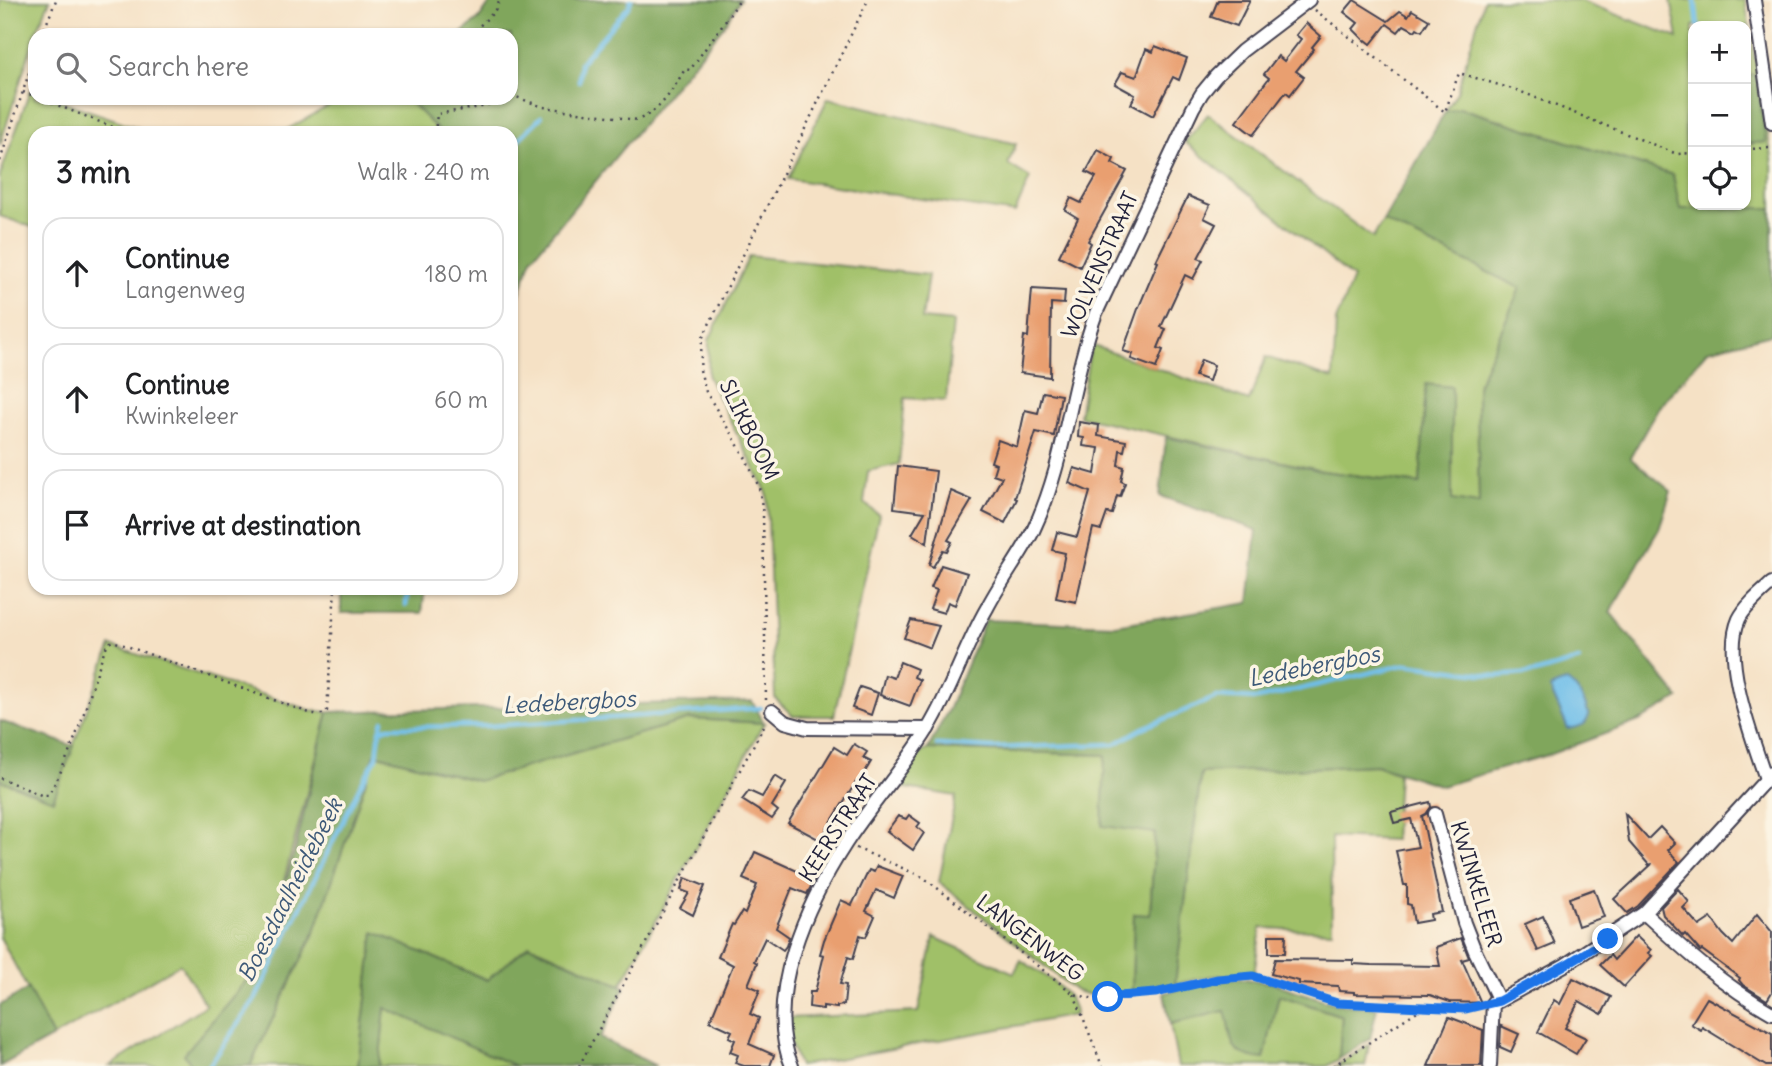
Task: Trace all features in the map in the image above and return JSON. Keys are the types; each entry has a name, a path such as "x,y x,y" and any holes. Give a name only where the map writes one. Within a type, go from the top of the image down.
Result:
{"street":[{"path":"1754,0 1772,123"},
{"name":"WOLVENSTRAAT","path":"942,704 987,607 1017,562 1034,528 1066,429 1084,344 1096,313 1193,108 1216,76 1242,51 1308,2"},
{"path":"1769,776 1741,706 1734,651 1739,620 1772,583"},
{"name":"KEERSTRAAT","path":"792,1066 782,1033 784,993 789,968 813,903 846,844 928,729 942,704"},
{"path":"772,711 785,722 807,728 928,729"},
{"name":"KWINKELEER","path":"1435,814 1464,923 1499,1001 1565,965 1644,913 1769,776"},
{"path":"1644,913 1711,972 1772,1013"},
{"path":"1490,1066 1493,1002"}],"path":[{"path":"45,28 56,0"},
{"path":"477,28 494,12 500,0"},
{"path":"518,98 543,107 637,120 651,115 667,99 685,69 690,69 740,0"},
{"name":"SLIKBOOM","path":"772,711 766,700 763,514 759,487 745,457 706,392 700,370 702,340 868,0"},
{"path":"1308,2 1445,112 1458,73 1519,91 1677,153 1688,153"},
{"path":"0,161 28,77"},
{"path":"23,92 28,94"},
{"path":"57,105 110,126"},
{"path":"436,126 437,114 486,105"},
{"path":"1751,149 1772,148"},
{"path":"0,778 41,795 48,795 76,734 103,654 108,643 113,641 312,714 322,714 327,711 335,595"},
{"path":"579,1066 772,711"},
{"name":"LANGENWEG","path":"846,844 923,877 1074,994 1090,998 1132,996 1218,979 1253,976 1337,1003 1465,1009 1493,1002"},
{"path":"1074,994 1102,1066"},
{"path":"1333,1066 1425,1006"}],"green space":[{"path":"0,0 50,0 38,28 28,28 28,57 0,145"},
{"path":"492,0 740,0 723,27 532,258 518,298 518,126 434,126 413,105 518,105 518,28 468,28 479,19"},
{"path":"1484,0 1579,0 1678,38 1671,0 1745,0 1749,21 1688,21 1688,109 1685,115 1688,209 1679,209 1673,175 1461,108 1445,112 1457,92"},
{"path":"1751,35 1772,159 1772,208 1751,208 1751,143 1765,142 1756,75 1751,76"},
{"path":"1756,74 1766,142 1751,144 1751,75"},
{"path":"28,96 28,105 73,105 133,126 28,126 28,226 0,216 0,176"},
{"path":"828,98 1016,144 1008,164 1030,178 1015,213 788,179"},
{"path":"331,105 413,105 434,126 293,126"},
{"path":"1460,108 1673,175 1680,209 1772,208 1772,334 1708,350 1658,408 1630,458 1671,491 1659,529 1610,612 1679,698 1639,721 1551,754 1442,786 1376,765 1201,773 1175,984 1132,993 1134,914 1150,915 1155,833 1102,826 1105,755 928,749 949,708 985,620 1115,625 1249,603 1257,530 1160,496 1166,437 1323,471 1420,484 1426,384 1452,387 1452,500 1479,504 1477,386 1520,288 1383,221 1445,112"},
{"path":"1688,109 1686,148 1685,115"},
{"path":"1208,114 1373,238 1383,221 1521,288 1477,386 1479,505 1452,501 1452,387 1426,385 1420,484 1323,471 1079,416 1091,345 1249,401 1266,357 1333,379 1336,321 1353,278 1185,142"},
{"path":"749,256 928,275 922,319 953,322 946,401 905,398 899,464 868,471 864,503 879,515 834,716 793,716 775,698 767,493 708,377 709,340"},
{"path":"341,595 424,595 422,613 341,613"},
{"path":"111,646 310,710 328,712 263,961 185,1054 193,1066 110,1066 206,1005 180,964 53,1037 0,937 0,780 53,799"},
{"path":"752,701 764,723 690,719 478,781 375,754 315,931 250,1066 193,1066 184,1054 263,961 295,850 328,712"},
{"path":"690,719 764,723 621,985 530,945 488,980 374,933 358,1066 250,1066 315,931 375,754 478,781"},
{"path":"0,721 74,746 53,800 0,780"},
{"path":"928,749 1105,755 1155,833 1150,916 1134,914 1132,993 1090,995 1076,991 939,882 956,796 894,786 915,756"},
{"path":"1376,765 1398,774 1394,840 1331,837 1332,931 1261,928 1254,974 1211,976 1175,984 1201,773"},
{"path":"374,932 487,980 529,945 625,987 600,1038 656,1066 515,1066 385,1008 379,1066 358,1066"},
{"path":"934,937 1014,973 1021,960 1063,990 1075,1015 799,1066 789,1040 788,1018 918,1012"},
{"path":"1239,978 1273,983 1336,1004 1377,1008 1370,1039 1339,1059 1342,1016 1279,995 1264,1059 1237,1050 1231,1039 1225,1011 1170,1024 1164,993 1218,980"},
{"path":"28,989 53,1037 0,1066 0,1005"},
{"path":"1279,995 1342,1016 1339,1059 1327,1066 1178,1066 1170,1024 1226,1010 1233,1045 1264,1059"},
{"path":"385,1007 515,1066 379,1066"},
{"path":"1369,1045 1365,1066 1336,1066"}],"water":[{"path":"1567,681 1580,695 1588,714 1584,724 1568,729 1550,688"}],"building":[{"path":"1218,0 1250,0 1237,26 1211,17"},
{"path":"1354,0 1388,21 1400,11 1408,16 1412,10 1429,20 1422,31 1417,28 1415,31 1404,25 1398,32 1387,24 1371,44 1353,29 1358,23 1344,12"},
{"path":"1306,23 1321,36 1296,71 1304,77 1290,95 1286,92 1253,135 1236,122 1269,78 1264,74 1278,56 1284,61 1301,39 1296,35"},
{"path":"1155,46 1187,58 1179,80 1173,77 1153,116 1131,104 1135,95 1115,84 1122,72 1136,77 1146,49 1153,52"},
{"path":"1098,150 1114,159 1112,163 1127,171 1088,241 1091,243 1080,267 1059,256 1078,218 1065,210 1071,198 1081,203 1096,177 1086,172"},
{"path":"1188,196 1210,205 1204,218 1216,224 1198,258 1203,260 1193,279 1185,275 1161,327 1166,329 1158,348 1163,350 1156,368 1131,359 1133,354 1123,351 1158,262 1156,261"},
{"path":"1032,289 1065,291 1064,304 1051,303 1050,377 1020,373 1024,336 1028,337"},
{"path":"1201,360 1214,365 1209,381 1195,376"},
{"path":"1043,392 1061,395 1054,436 1036,432 1015,498 1017,499 1005,523 983,512 1002,477 993,474 996,464 991,462 998,440 1017,447 1025,410 1038,413"},
{"path":"1079,422 1099,425 1098,436 1126,441 1124,451 1120,450 1118,465 1124,467 1121,481 1125,483 1120,497 1117,496 1112,514 1107,513 1101,530 1093,528 1076,602 1056,598 1065,553 1052,550 1057,532 1077,537 1090,492 1069,483 1074,468 1095,474 1099,448 1083,446 1084,438 1078,437"},
{"path":"898,466 936,471 927,543 912,534 925,512 894,508"},
{"path":"951,491 972,500 948,540 952,542 947,551 943,550 933,567 929,565"},
{"path":"941,565 967,573 955,605 948,602 944,613 930,609 937,590 931,588"},
{"path":"911,620 939,626 930,648 904,638"},
{"path":"900,662 917,669 914,677 920,680 910,706 880,695 885,675 894,678"},
{"path":"860,687 878,693 871,715 852,708"},
{"path":"854,744 867,752 863,758 871,762 820,840 788,823 834,747 847,755"},
{"path":"775,776 786,783 772,806 778,811 772,819 742,800 749,791 762,797"},
{"path":"1430,802 1431,807 1422,816 1442,912 1430,914 1431,920 1414,923 1411,905 1407,904 1407,885 1404,885 1396,851 1418,847 1411,819 1394,823 1391,812"},
{"path":"1625,814 1648,839 1660,827 1675,843 1668,850 1679,862 1638,906 1627,913 1614,899 1652,864 1649,865 1629,842"},
{"path":"909,815 920,823 917,827 924,833 913,850 887,831 898,816 906,819"},
{"path":"755,852 815,879 807,894 792,888 776,928 789,937 786,946 783,950 765,938 754,961 757,963 748,985 760,990 750,1014 759,1018 749,1044 774,1055 770,1066 744,1066 735,1063 738,1055 730,1052 735,1040 729,1037 732,1031 710,1021 733,965 718,957 732,924 734,925 742,912 745,914 757,885 743,879"},
{"path":"877,866 903,876 894,898 876,890 866,911 875,916 866,937 860,935 853,959 848,957 840,984 846,985 844,1005 837,1008 823,1006 823,1009 809,1007 810,992 815,992 824,955 820,954 824,940 841,900 852,905 869,870 874,872"},
{"path":"685,878 705,886 693,915 680,908 689,893 681,890"},
{"path":"1594,889 1604,917 1578,926 1569,898"},
{"path":"1678,889 1689,902 1683,908 1699,926 1711,918 1733,944 1757,914 1772,932 1772,992 1767,1000 1700,951 1663,915 1661,907"},
{"path":"1543,916 1555,944 1538,951 1525,924"},
{"path":"1269,935 1286,935 1285,953 1269,953"},
{"path":"1636,936 1651,950 1648,953 1652,956 1624,987 1600,965 1610,955 1614,960"},
{"path":"1461,938 1469,958 1462,960 1481,1003 1450,1002 1430,995 1354,994 1339,991 1338,986 1299,984 1299,981 1271,974 1275,959 1353,960 1353,964 1440,966 1436,947"},
{"path":"1573,978 1611,997 1602,1014 1579,1001 1565,1028 1586,1038 1576,1054 1538,1032 1554,1000 1560,1004"},
{"path":"1707,998 1772,1033 1772,1066 1766,1066 1702,1027 1701,1030 1691,1024"},
{"path":"1449,1017 1483,1030 1481,1066 1428,1066"},
{"path":"1501,1026 1519,1034 1511,1052 1500,1047"}],"waterway":[{"name":"Boesdaalheidebeek","path":"579,81 580,63 629,6 631,0"},
{"name":"Ledebergbos","path":"1695,0 1697,21"},
{"name":"Boesdaalheidebeek","path":"518,140 541,117"},
{"name":"Boesdaalheidebeek","path":"406,605 407,595"},
{"name":"Ledebergbos","path":"937,745 993,748 1115,744 1143,728 1217,697 1258,699 1407,664 1497,676 1535,673 1579,660"},
{"name":"Ledebergbos","path":"381,730 388,727 488,726 761,708"},
{"name":"Boesdaalheidebeek","path":"209,1066 256,998 361,784 377,757 383,721"}],"route":[{"path":"1108,997 1155,993 1218,979 1253,976 1337,1003 1465,1009 1499,1001 1608,939"}]}
